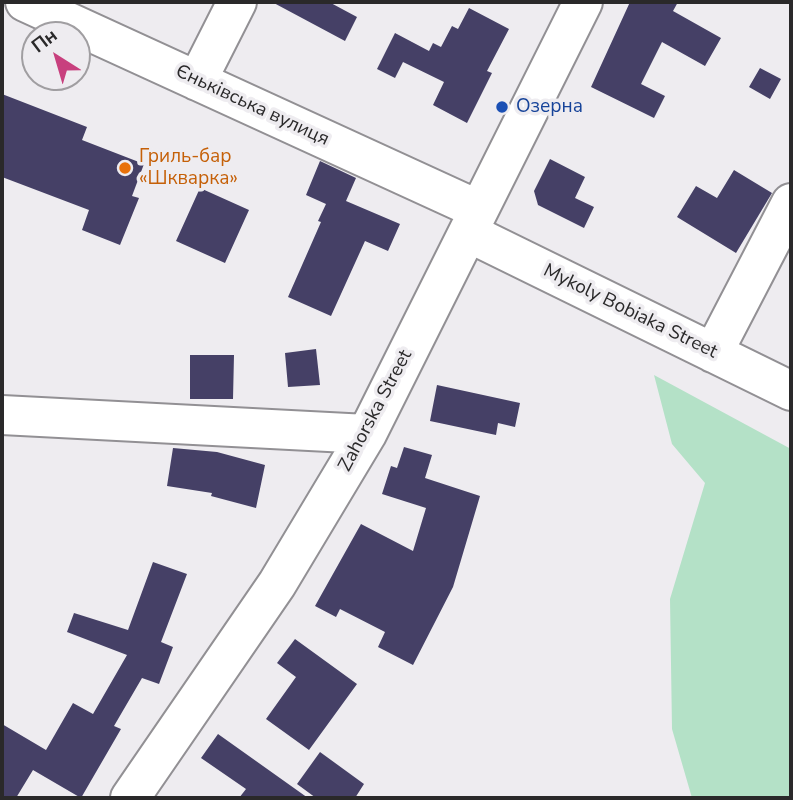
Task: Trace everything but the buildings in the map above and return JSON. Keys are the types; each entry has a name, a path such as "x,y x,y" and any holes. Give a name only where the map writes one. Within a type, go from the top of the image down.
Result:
{"street":[{"name":"Єньківська вулиця","path":"25,2 197,81 474,222"},
{"path":"197,81 237,2"},
{"name":"Zahorska Street","path":"130,798 277,584 367,434 583,2"},
{"path":"713,353 791,203"},
{"name":"Mykoly Bobiaka Street","path":"474,222 713,353 790,387"},
{"path":"2,415 367,434"}],"green space":[{"path":"654,375 791,449 791,798 692,798 672,729 670,599 705,483 672,444"}],"place":[{"name":"Озерна","path":"502,107"},
{"name":"Гриль-бар «Шкварка»","path":"125,168"}]}
